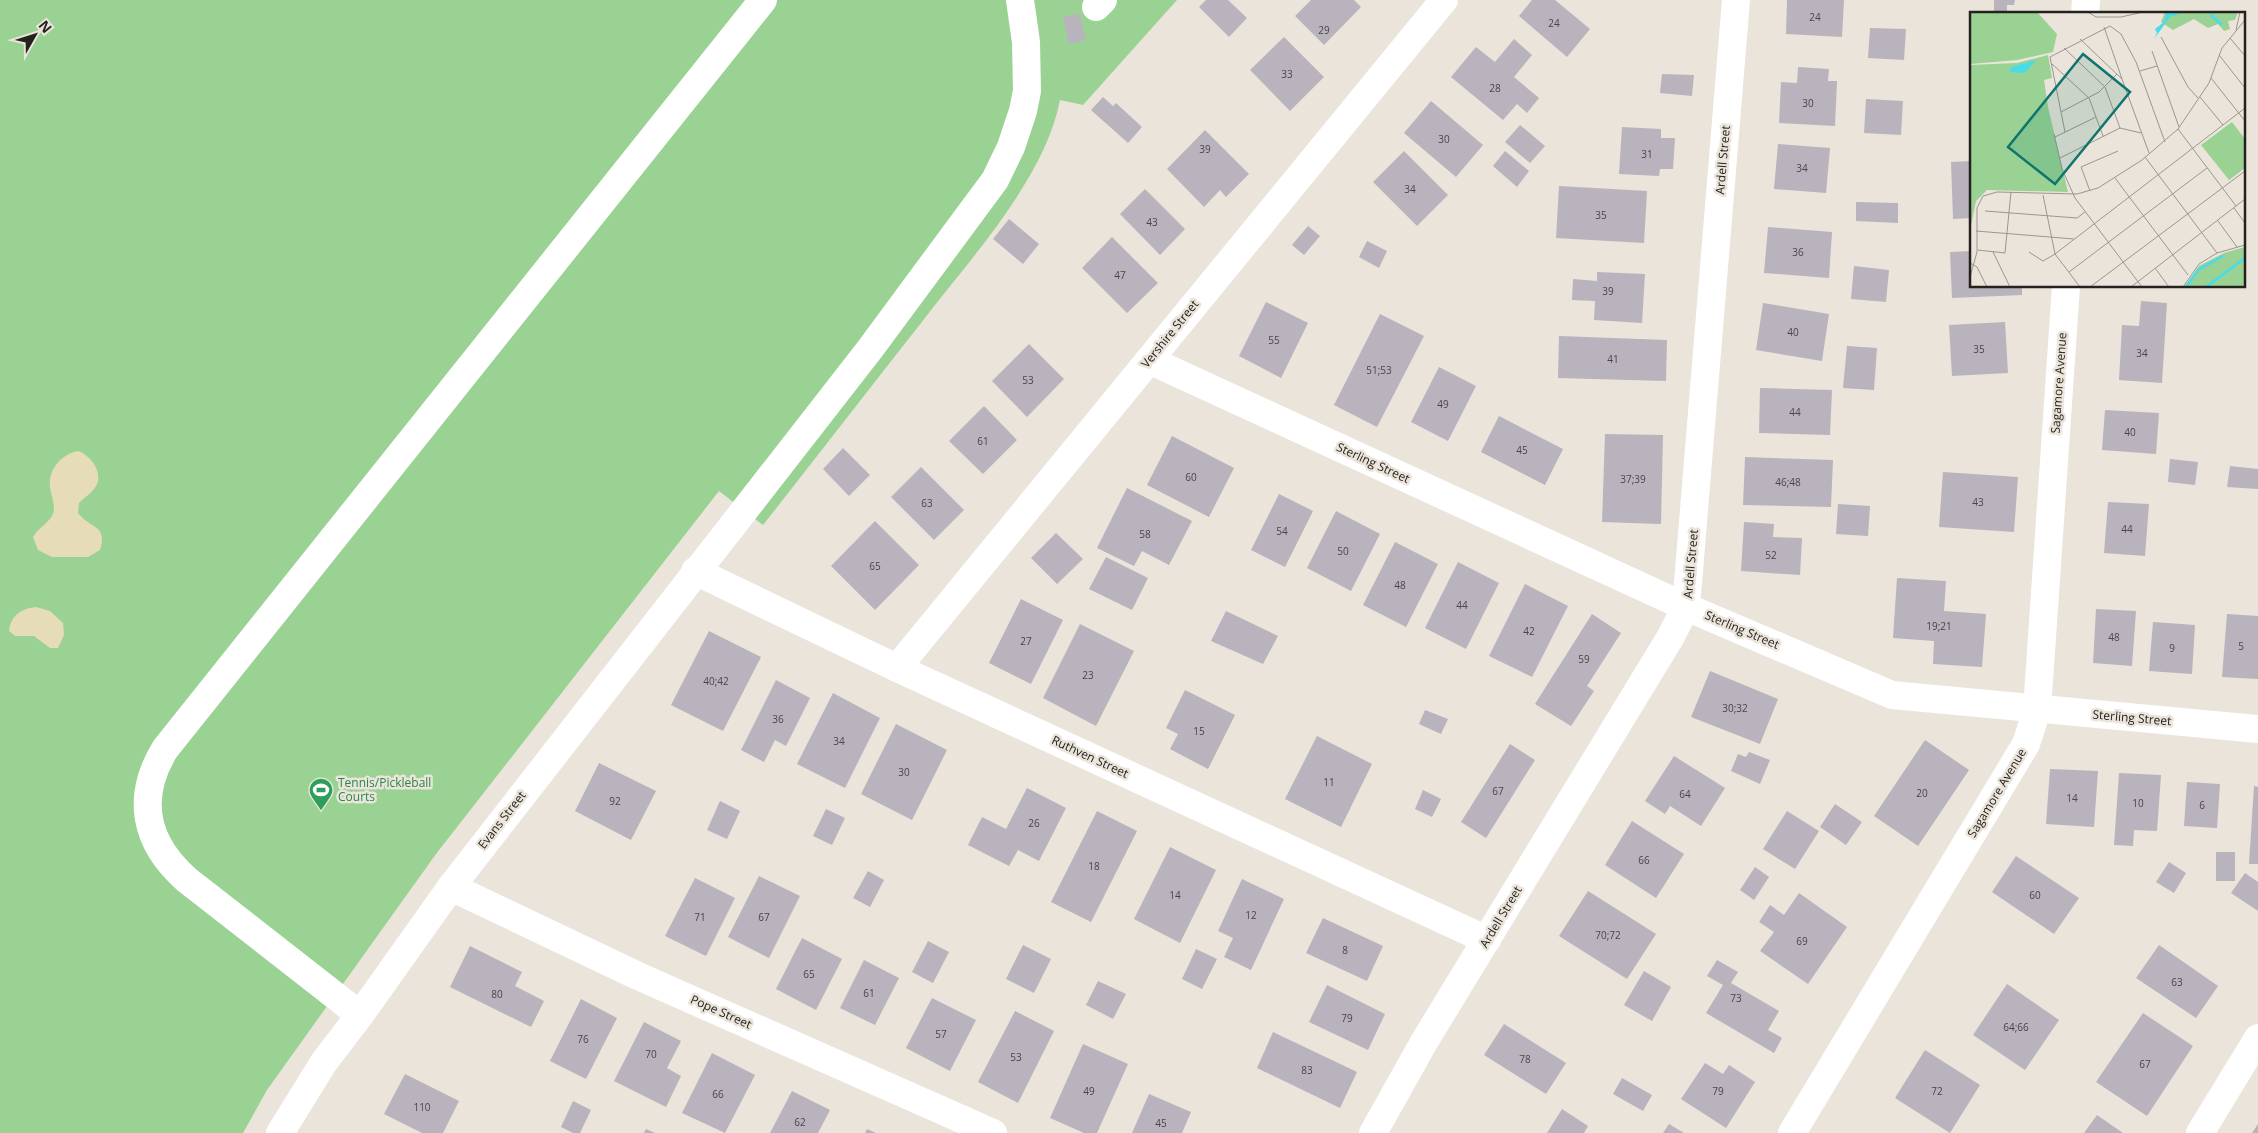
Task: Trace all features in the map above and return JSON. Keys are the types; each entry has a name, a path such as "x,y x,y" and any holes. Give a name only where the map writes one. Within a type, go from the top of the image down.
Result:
{"street":[{"path":"360,1015 187,880 167,859 153,836 149,822 148,793 152,775 165,749 763,0"},
{"name":"Evans Street","path":"280,1133 324,1062 360,1015 451,887 695,571 870,349 994,180 1017,130 1026,91 1026,42 1020,0"},
{"name":"Vershire Street","path":"897,668 1444,0"},
{"name":"Ardell Street","path":"1372,1133 1665,646 1686,607 1736,0"},
{"name":"Sagamore Avenue","path":"1792,1133 2026,744 2037,710 2066,288"},
{"name":"Sterling Street","path":"1149,360 1686,607 1892,695 2037,710 2258,729"},
{"name":"Ruthven Street","path":"695,571 897,668 1487,940"},
{"name":"Pope Street","path":"451,887 638,976 993,1133"},
{"path":"2200,1133 2258,1038"}],"green space":[{"path":"0,0 1177,0 1083,105 1060,100 1052,130 1039,159 1003,218 763,525 719,491 436,854 267,1090 243,1133 0,1133"}],"sand":[{"path":"78,451 91,460 97,470 98,481 91,493 79,503 78,513 100,531 102,542 100,550 88,557 52,557 38,550 33,537 49,520 54,511 50,487 53,469 61,459"},
{"path":"36,607 50,611 63,623 64,635 58,648 50,648 34,636 15,636 9,631 14,617 21,611"}],"building":[{"path":"1206,0 1228,0 1247,18 1229,37 1199,7"},
{"path":"1311,0 1354,0 1361,7 1324,45 1295,16"},
{"path":"1532,0 1555,0 1590,29 1567,57 1519,16"},
{"path":"1787,0 1844,0 1842,37 1786,34"},
{"path":"1994,0 2015,0 2014,5 2007,5 2007,11 2013,12 1994,12"},
{"path":"1079,13 1086,40 1069,44 1063,17"},
{"path":"1870,28 1906,29 1904,60 1868,58"},
{"path":"1284,37 1324,77 1290,111 1250,70"},
{"path":"1514,39 1532,55 1514,77 1539,98 1527,113 1517,104 1503,120 1451,77 1476,47 1495,62"},
{"path":"1798,67 1829,69 1828,81 1837,81 1835,126 1779,123 1781,82 1797,83"},
{"path":"1662,74 1694,75 1692,96 1660,93"},
{"path":"1103,97 1113,106 1116,103 1142,127 1128,143 1091,110"},
{"path":"1866,99 1903,101 1901,135 1864,133"},
{"path":"1431,101 1483,145 1456,177 1404,133"},
{"path":"1520,125 1545,146 1530,163 1505,142"},
{"path":"1622,127 1661,129 1661,138 1675,138 1673,169 1660,169 1659,176 1619,174"},
{"path":"1205,130 1249,174 1226,197 1220,190 1204,207 1167,169"},
{"path":"1778,144 1830,148 1826,193 1774,189"},
{"path":"1404,151 1448,195 1417,226 1373,182"},
{"path":"1505,151 1529,171 1517,187 1493,166"},
{"path":"1970,161 1970,218 1953,219 1951,162"},
{"path":"1559,186 1647,191 1644,243 1556,238"},
{"path":"1145,189 1185,229 1160,255 1120,214"},
{"path":"1856,202 1898,203 1898,223 1856,221"},
{"path":"1009,219 1039,244 1023,264 993,239"},
{"path":"1308,226 1320,236 1304,255 1292,245"},
{"path":"1768,227 1832,232 1829,278 1764,273"},
{"path":"1112,237 1158,283 1127,313 1082,268"},
{"path":"1367,241 1387,251 1379,268 1359,257"},
{"path":"1970,251 1970,288 2022,288 2022,295 1952,298 1950,252"},
{"path":"1854,266 1889,270 1886,302 1851,299"},
{"path":"1597,272 1645,274 1642,323 1594,320 1595,301 1572,300 1573,279 1597,281"},
{"path":"2141,301 2167,303 2162,383 2119,380 2122,325 2139,326"},
{"path":"1266,302 1308,323 1281,378 1239,356"},
{"path":"1763,303 1829,314 1822,361 1756,350"},
{"path":"1380,314 1424,336 1377,427 1334,405"},
{"path":"2005,322 2008,373 1952,376 1949,325"},
{"path":"1559,336 1667,340 1666,381 1558,378"},
{"path":"1029,344 1064,379 1027,417 992,381"},
{"path":"1847,346 1877,348 1874,390 1843,388"},
{"path":"1439,367 1476,386 1448,441 1411,422"},
{"path":"1760,388 1832,390 1830,435 1759,433"},
{"path":"984,406 1017,440 983,474 949,441"},
{"path":"2105,410 2159,413 2156,454 2102,450"},
{"path":"1499,416 1563,449 1545,485 1481,452"},
{"path":"1605,434 1663,435 1661,524 1602,522"},
{"path":"1172,436 1234,468 1209,517 1147,485"},
{"path":"843,448 870,475 849,496 823,469"},
{"path":"1745,457 1833,460 1831,507 1743,505"},
{"path":"2170,459 2198,462 2195,485 2168,482"},
{"path":"2230,466 2258,469 2258,489 2227,487"},
{"path":"921,467 964,510 934,540 891,497"},
{"path":"1943,472 2018,477 2014,532 1939,527"},
{"path":"1127,488 1192,521 1169,565 1142,551 1134,566 1097,548"},
{"path":"1279,494 1313,511 1285,567 1251,550"},
{"path":"2108,502 2149,504 2145,556 2104,553"},
{"path":"1838,504 1870,506 1868,536 1836,534"},
{"path":"1336,511 1380,534 1351,591 1307,568"},
{"path":"875,521 919,565 875,610 831,566"},
{"path":"1744,522 1774,524 1773,537 1802,538 1800,575 1741,571"},
{"path":"1056,533 1083,559 1057,584 1031,558"},
{"path":"1395,542 1438,564 1406,627 1363,605"},
{"path":"1106,557 1148,578 1132,610 1089,589"},
{"path":"1458,562 1499,583 1466,649 1425,628"},
{"path":"1897,578 1946,581 1944,611 1986,614 1982,667 1933,664 1934,641 1893,638"},
{"path":"1525,584 1568,606 1532,677 1489,656"},
{"path":"1021,599 1063,620 1031,684 989,663"},
{"path":"2096,609 2136,611 2132,666 2093,663"},
{"path":"1226,611 1278,636 1263,664 1211,641"},
{"path":"1592,614 1621,633 1587,686 1594,691 1571,726 1535,704"},
{"path":"2227,614 2258,616 2258,679 2222,677"},
{"path":"2153,622 2195,625 2192,674 2149,671"},
{"path":"1080,624 1134,651 1096,726 1043,698"},
{"path":"709,631 761,657 723,731 671,705"},
{"path":"1710,671 1778,699 1760,744 1691,717"},
{"path":"776,680 810,698 786,746 775,740 764,762 741,750"},
{"path":"1185,690 1235,715 1208,769 1170,749 1178,734 1166,728"},
{"path":"833,693 880,718 845,788 797,764"},
{"path":"1425,710 1448,719 1441,734 1419,724"},
{"path":"896,724 947,750 912,820 861,794"},
{"path":"1317,736 1372,764 1341,827 1285,799"},
{"path":"1925,740 1969,770 1918,846 1874,816"},
{"path":"1510,744 1535,760 1486,838 1461,822"},
{"path":"1749,752 1770,760 1760,784 1731,771 1738,754 1746,757"},
{"path":"1674,756 1725,788 1701,826 1670,806 1665,814 1645,801"},
{"path":"599,763 656,791 631,840 575,811"},
{"path":"2050,769 2098,771 2094,827 2046,824"},
{"path":"2119,773 2161,775 2157,831 2134,830 2133,846 2114,845"},
{"path":"2187,782 2220,784 2217,828 2184,826"},
{"path":"2254,786 2258,787 2258,864 2249,864"},
{"path":"1027,788 1066,808 1039,861 1018,850 1009,866 968,845 982,817 1006,829"},
{"path":"1423,790 1441,799 1432,817 1415,809"},
{"path":"720,801 740,811 727,839 707,830"},
{"path":"1835,804 1862,822 1846,845 1820,827"},
{"path":"826,809 845,818 832,845 813,836"},
{"path":"1097,811 1137,831 1091,922 1051,902"},
{"path":"1787,811 1819,831 1795,869 1763,849"},
{"path":"1632,821 1684,854 1656,898 1605,865"},
{"path":"1170,847 1216,870 1180,943 1134,919"},
{"path":"2216,852 2235,852 2235,881 2216,881"},
{"path":"2016,856 2079,898 2054,934 1992,892"},
{"path":"2169,862 2186,873 2174,893 2156,882"},
{"path":"1755,867 1769,877 1754,900 1740,890"},
{"path":"868,871 884,880 870,907 853,898"},
{"path":"2245,873 2258,882 2258,911 2231,893"},
{"path":"759,876 800,896 769,958 728,937"},
{"path":"695,878 735,898 706,956 665,936"},
{"path":"1242,879 1284,899 1251,970 1224,957 1233,938 1218,931"},
{"path":"1588,891 1656,934 1627,979 1559,936"},
{"path":"1799,893 1847,927 1808,984 1760,951 1774,932 1759,922 1770,905 1784,915"},
{"path":"1323,918 1383,946 1367,981 1306,953"},
{"path":"802,938 842,959 816,1010 776,989"},
{"path":"928,941 949,952 933,983 912,972"},
{"path":"1023,945 1051,959 1034,993 1006,979"},
{"path":"2159,945 2218,986 2196,1018 2136,978"},
{"path":"470,946 522,972 515,986 544,1001 531,1027 450,987"},
{"path":"1196,949 1217,959 1202,989 1182,979"},
{"path":"864,960 899,978 875,1025 840,1008"},
{"path":"1717,960 1738,972 1731,983 1779,1011 1768,1030 1782,1038 1774,1053 1706,1013 1723,985 1707,976"},
{"path":"1644,971 1671,987 1652,1021 1624,1005"},
{"path":"1098,981 1126,994 1113,1019 1086,1005"},
{"path":"2007,984 2059,1020 2025,1070 1973,1035"},
{"path":"1327,985 1385,1014 1368,1050 1309,1022"},
{"path":"932,998 976,1020 950,1071 906,1048"},
{"path":"581,999 617,1018 586,1079 550,1061"},
{"path":"1015,1011 1054,1031 1018,1103 978,1082"},
{"path":"2143,1013 2193,1046 2147,1116 2096,1082"},
{"path":"644,1022 681,1041 667,1068 681,1076 666,1107 614,1081"},
{"path":"1504,1024 1566,1063 1546,1094 1484,1055"},
{"path":"1273,1032 1357,1072 1340,1108 1257,1068"},
{"path":"1083,1044 1128,1064 1097,1133 1084,1133 1050,1118"},
{"path":"1925,1050 1980,1085 1950,1133 1895,1098"},
{"path":"712,1053 755,1075 725,1133 682,1113"},
{"path":"1705,1063 1723,1074 1729,1065 1755,1082 1726,1128 1681,1099"},
{"path":"405,1074 459,1101 443,1133 422,1133 384,1114"},
{"path":"1622,1078 1652,1095 1643,1111 1613,1094"},
{"path":"792,1091 830,1110 818,1133 770,1133"},
{"path":"1149,1094 1191,1112 1182,1133 1132,1133"},
{"path":"573,1101 591,1110 580,1133 573,1133 561,1127"},
{"path":"1562,1109 1588,1126 1584,1133 1547,1133"},
{"path":"2097,1115 2123,1133 2084,1133"},
{"path":"1669,1124 1684,1133 1663,1133"},
{"path":"2258,1124 2258,1133 2252,1133"},
{"path":"646,1129 655,1133 644,1133"},
{"path":"867,1129 876,1133 865,1133"}],"place":[{"name":"Tennis/Pickleball Courts","path":"321,811"}]}
